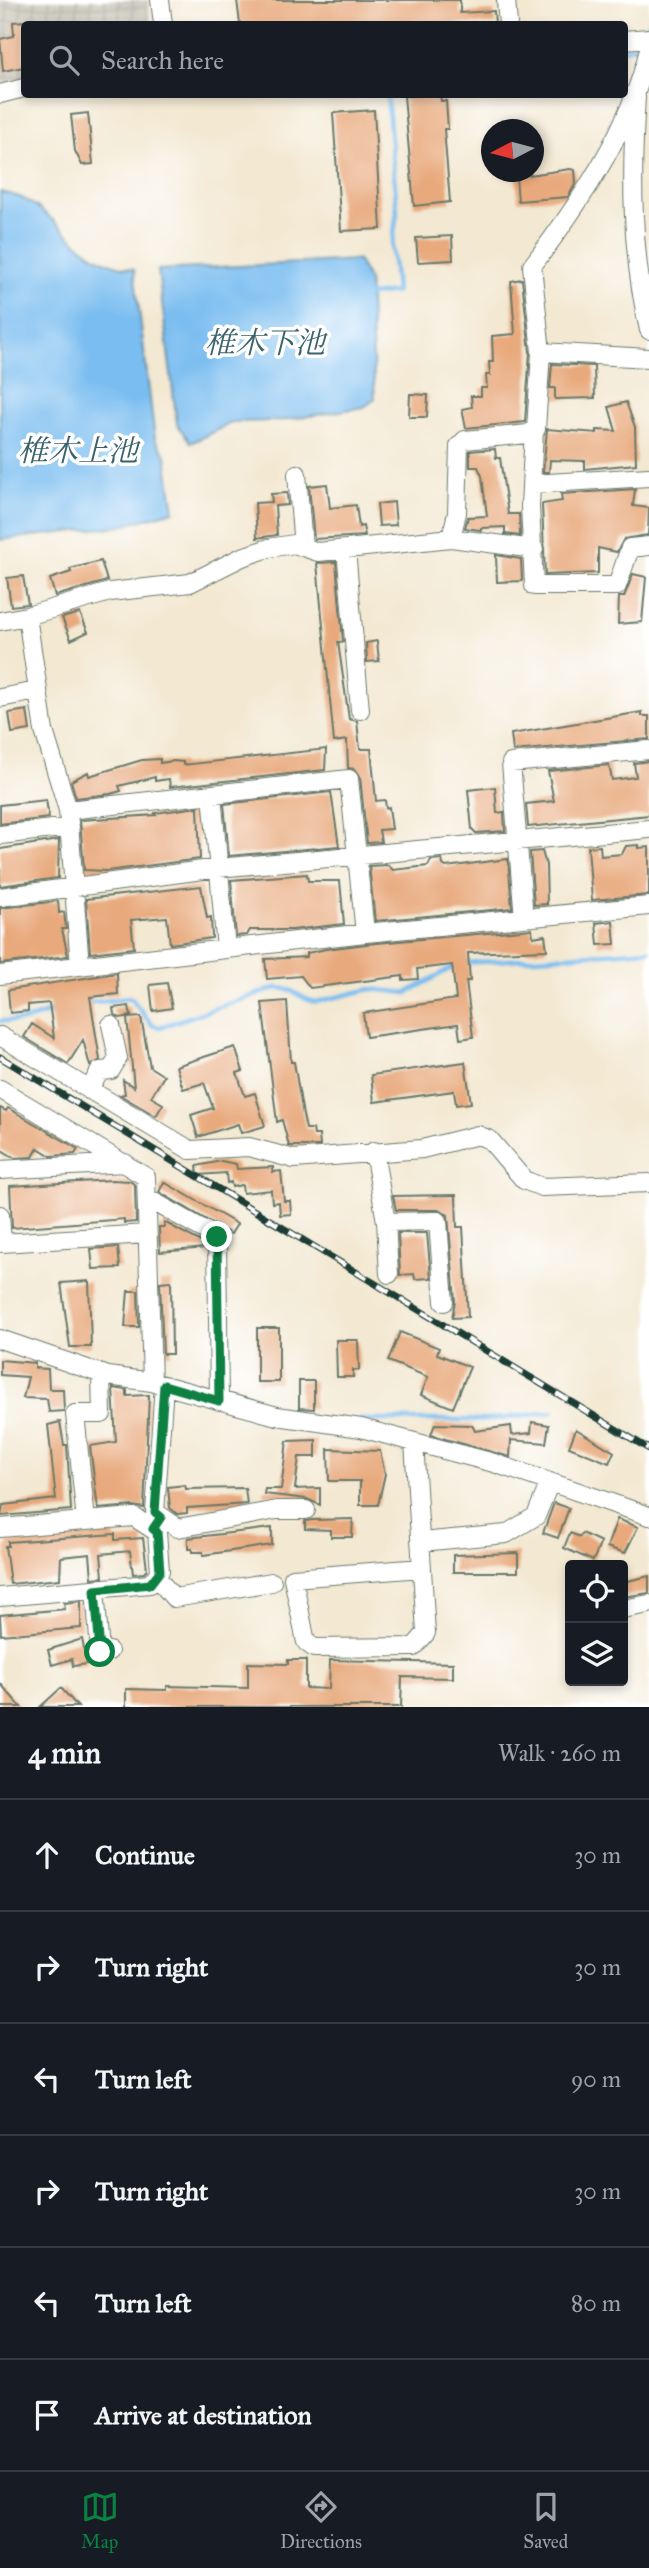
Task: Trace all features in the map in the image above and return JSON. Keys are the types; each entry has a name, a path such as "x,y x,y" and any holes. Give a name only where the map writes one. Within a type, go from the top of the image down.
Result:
{"street":[{"path":"160,0 163,21"},
{"path":"506,0 508,21"},
{"path":"641,41 631,171 633,218 649,330"},
{"path":"637,83 599,167 567,220 532,266 541,352 539,418 534,430 531,484 534,586 617,586 630,548 649,546"},
{"path":"0,94 21,89"},
{"path":"541,352 649,358"},
{"path":"451,538 457,513 459,446 465,440 528,434 534,430"},
{"path":"297,474 303,547"},
{"path":"531,484 649,477"},
{"path":"0,621 110,592 190,583 242,557 269,548 294,544 318,552 451,538 534,550"},
{"path":"346,549 360,710"},
{"path":"27,616 47,744 69,819 80,966"},
{"path":"0,698 37,691"},
{"path":"524,918 510,763 649,750"},
{"path":"0,835 69,819 212,794 349,779 365,933"},
{"path":"212,794 226,949"},
{"path":"0,897 218,868 649,829"},
{"path":"0,975 365,933 649,906"},
{"path":"89,1090 100,1071 111,1070 118,1059 111,1025"},
{"path":"0,1036 190,1150 249,1147 294,1159 422,1149 478,1135 490,1140 524,1180 542,1187 649,1183"},
{"path":"0,1089 146,1177 155,1380 155,1512 160,1571 150,1584 0,1597"},
{"path":"374,1151 386,1222 389,1273"},
{"path":"0,1170 125,1163"},
{"path":"147,1198 217,1237 219,1397"},
{"path":"0,1215 2,1243 147,1234"},
{"path":"386,1222 438,1221 444,1302"},
{"path":"0,1339 101,1374 155,1380 276,1416 361,1428 414,1442 550,1482 649,1516"},
{"path":"86,1521 75,1414 102,1414 101,1374"},
{"path":"414,1442 421,1542 426,1633 414,1647 314,1648 306,1642 293,1578 422,1569"},
{"path":"421,1542 506,1534 536,1516 550,1482"},
{"path":"0,1528 134,1517 178,1528 277,1510 306,1510"},
{"path":"156,1577 174,1598 272,1582"},
{"path":"95,1590 100,1652 109,1651"},
{"path":"628,1608 649,1604"}],"shaded area":[{"path":"0,0 148,0 151,21 21,21 21,80 0,84"}],"water":[{"name":"椎木上池","path":"0,192 19,197 36,206 94,255 112,264 134,269 155,439 166,455 174,511 121,526 0,540"},
{"name":"椎木下池","path":"358,260 369,281 375,399 364,407 279,421 233,422 191,443 177,424 158,270"}],"building":[{"path":"237,0 460,0 460,13 494,11 495,21 240,21"},
{"path":"21,21 21,68 3,71 0,39 14,36 13,22"},
{"path":"404,98 441,98 441,101 446,101 448,129 444,129 450,202 414,206"},
{"path":"374,110 381,229 341,231 333,113"},
{"path":"88,113 93,164 82,165 75,151 71,115"},
{"path":"575,170 576,183 568,197 518,201 516,182 544,182 544,173"},
{"path":"452,236 453,260 418,262 416,238"},
{"path":"522,279 530,352 525,422 466,428 462,409 472,407 471,396 481,396 481,388 487,388 489,362 493,362 492,336 515,334 511,281"},
{"path":"552,364 594,366 595,398 555,399 555,388 550,388"},
{"path":"410,394 428,395 427,417 409,417"},
{"path":"626,402 635,427 636,464 585,469 585,461 550,460 549,472 543,472 547,429 597,433 597,430 616,431 609,407"},
{"path":"495,449 496,458 500,458 508,514 519,514 520,536 505,534 505,527 481,530 465,528 468,517 487,516 482,476 478,467 470,467 470,451"},
{"path":"327,484 330,508 356,505 359,527 363,526 365,536 314,539 309,486"},
{"path":"635,489 633,506 649,508 648,535 624,539 617,552 598,548 598,573 545,575 542,504 562,501 561,494"},
{"path":"287,493 288,505 275,506 277,535 257,538 255,503 272,502 271,494"},
{"path":"394,502 396,525 379,526 377,504"},
{"path":"496,555 521,559 522,581 497,582"},
{"path":"101,561 107,581 55,596 50,579 71,572 70,569"},
{"path":"336,562 343,642 338,642 349,719 357,721 360,749 371,749 376,801 385,800 386,808 389,807 392,829 379,830 381,842 367,843 360,777 354,769 348,768 347,740 334,742 317,563"},
{"path":"633,574 646,577 642,622 618,624 619,597 624,597"},
{"path":"23,576 28,604 11,606 7,578"},
{"path":"80,613 88,632 71,640 62,618"},
{"path":"377,641 379,661 367,662 366,643"},
{"path":"27,710 30,730 12,733 9,713"},
{"path":"642,712 642,716 649,716 649,739 513,751 511,734"},
{"path":"326,749 325,770 170,787 169,779 155,781 155,777 119,786 121,791 110,794 76,798 71,781 88,772 89,776 142,760 160,759 160,763 173,761 183,762 183,765"},
{"path":"649,761 649,815 528,827 526,804 554,801 548,771 609,765 612,780 636,777 634,763"},
{"path":"495,787 497,813 504,812 505,831 476,833 472,829 468,790"},
{"path":"331,792 339,846 229,856 224,804"},
{"path":"46,800 49,818 0,824 0,805"},
{"path":"198,807 200,859 107,871 84,870 80,820 156,815 155,813"},
{"path":"59,840 58,878 0,886 0,849"},
{"path":"639,845 639,848 649,847 649,895 592,900 588,847 600,846 601,856 622,854 626,846"},
{"path":"542,851 546,865 547,904 534,905 530,852"},
{"path":"442,859 446,867 508,859 512,908 375,921 369,866 388,865 393,870 428,866 431,860"},
{"path":"307,874 308,881 340,881 344,924 292,930 250,930 247,935 236,936 231,880"},
{"path":"201,886 207,918 211,917 212,938 170,944 167,917 131,920 134,948 90,953 86,899"},
{"path":"58,901 59,913 64,912 66,929 62,929 68,956 0,964 0,908"},
{"path":"613,921 615,944 598,945 596,923"},
{"path":"532,929 533,937 545,935 547,950 468,953 470,981 466,981 473,1037 460,1039 458,1024 366,1037 363,1013 456,999 452,965 417,969 418,979 403,980 403,976 310,988 301,976 267,979 265,959 307,957 307,953 366,944"},
{"path":"117,973 118,994 90,997 100,1060 90,1066 83,1040 68,1064 24,1037 32,1024 54,1038 49,1003 28,1005 28,1011 10,1013 8,990"},
{"path":"167,983 172,1008 153,1011 150,985"},
{"path":"287,1001 291,1062 294,1062 306,1129 313,1129 314,1135 319,1135 320,1146 289,1146 282,1120 277,1122 262,1003"},
{"path":"129,1006 131,1016 120,1018 114,1014 113,1008"},
{"path":"141,1017 150,1067 164,1076 151,1097 163,1104 156,1116 120,1095 125,1094 123,1080 134,1087 127,1018"},
{"path":"235,1047 243,1071 237,1073 245,1096 255,1093 265,1126 241,1133 238,1124 198,1137 191,1115 213,1108 204,1083 183,1089 176,1066"},
{"path":"465,1062 471,1103 456,1105 454,1091 374,1102 371,1075"},
{"path":"0,1108 6,1111 8,1108 78,1149 75,1154 51,1156 38,1148 33,1157 15,1158 0,1149"},
{"path":"221,1161 236,1164 237,1169 273,1167 273,1172 281,1171 284,1201 290,1201 291,1214 280,1215 279,1202 272,1203 271,1190 243,1193 242,1185 232,1187 231,1182 227,1183 226,1173 198,1175 197,1166"},
{"path":"130,1181 135,1185 136,1222 124,1223 124,1219 12,1228 10,1186"},
{"path":"164,1182 237,1224 231,1234 159,1192"},
{"path":"456,1195 457,1227 463,1227 468,1317 452,1318 455,1301 448,1215 438,1210 396,1210 393,1196"},
{"path":"164,1222 205,1244 206,1248 160,1252 159,1227 164,1227"},
{"path":"398,1233 427,1233 431,1278 415,1279 414,1274 400,1275"},
{"path":"118,1247 120,1268 93,1269 91,1249"},
{"path":"89,1281 91,1347 70,1347 61,1283"},
{"path":"171,1281 172,1354 163,1354 160,1282"},
{"path":"128,1291 138,1291 139,1327 125,1327"},
{"path":"257,1328 279,1328 279,1382 257,1382"},
{"path":"400,1332 439,1348 437,1354 470,1367 453,1408 421,1395 428,1377 388,1361"},
{"path":"336,1340 358,1340 359,1370 353,1370 353,1377 337,1377"},
{"path":"0,1360 35,1363 35,1368 48,1369 49,1389 63,1389 64,1411 49,1412 47,1399 23,1398 28,1377 0,1375"},
{"path":"299,1381 314,1381 314,1409 299,1408"},
{"path":"113,1388 127,1390 127,1396 149,1395 144,1508 133,1506 98,1509 90,1446 116,1442"},
{"path":"60,1422 64,1445 67,1445 71,1510 1,1516 3,1505 56,1499 48,1425"},
{"path":"532,1422 549,1425 546,1443 511,1440 510,1457 431,1435 435,1424 472,1425 475,1431 511,1426 512,1435 531,1433"},
{"path":"576,1429 614,1452 609,1463 569,1447"},
{"path":"316,1440 316,1457 299,1457 295,1489 320,1488 320,1505 307,1499 264,1494 265,1489 281,1489 287,1441"},
{"path":"328,1449 380,1451 385,1474 378,1505 360,1505 360,1481 329,1481"},
{"path":"185,1485 186,1489 245,1488 247,1504 187,1508 187,1513 177,1514 170,1508 168,1487"},
{"path":"554,1503 569,1508 558,1538 543,1533"},
{"path":"353,1519 352,1537 331,1537 331,1530 305,1529 305,1521"},
{"path":"617,1519 638,1527 625,1553 607,1547"},
{"path":"272,1528 272,1545 203,1555 203,1552 192,1552 192,1549 188,1549 188,1538"},
{"path":"570,1533 580,1537 582,1533 601,1542 593,1560 564,1548"},
{"path":"115,1534 115,1540 143,1538 147,1569 144,1573 133,1574 130,1551 101,1554 103,1577 92,1578 90,1554 61,1557 60,1579 10,1584 5,1546 8,1546 8,1542"},
{"path":"518,1553 518,1572 453,1572 453,1555"},
{"path":"649,1576 649,1593 628,1596 628,1581"},
{"path":"81,1601 81,1628 1,1635 0,1615 65,1609 64,1603"},
{"path":"82,1639 87,1664 73,1666 72,1659 52,1665 48,1650"},
{"path":"288,1660 306,1660 306,1688 329,1689 330,1660 453,1663 453,1678 402,1677 401,1707 126,1707 126,1689 167,1690 167,1686 248,1688 248,1663 288,1664"},
{"path":"0,1683 13,1698 21,1707 0,1707"},
{"path":"61,1688 78,1707 40,1707"}],"waterway":[{"path":"645,33 649,22"},
{"path":"628,48 637,46"},
{"path":"370,295 396,292 392,247 397,212 387,98"},
{"path":"464,963 649,950"},
{"path":"86,1003 131,998 152,1025 160,1027 276,988 288,989 316,1002 371,989 407,993 455,966"},
{"path":"0,1021 23,1021 54,1011"},
{"path":"360,1420 484,1420 552,1412"}],"railway":[{"path":"0,1057 649,1449"}],"route":[{"path":"100,1652 95,1590 150,1584 160,1571 157,1532 153,1529 161,1517 155,1512 164,1385 219,1401 217,1237"}]}
